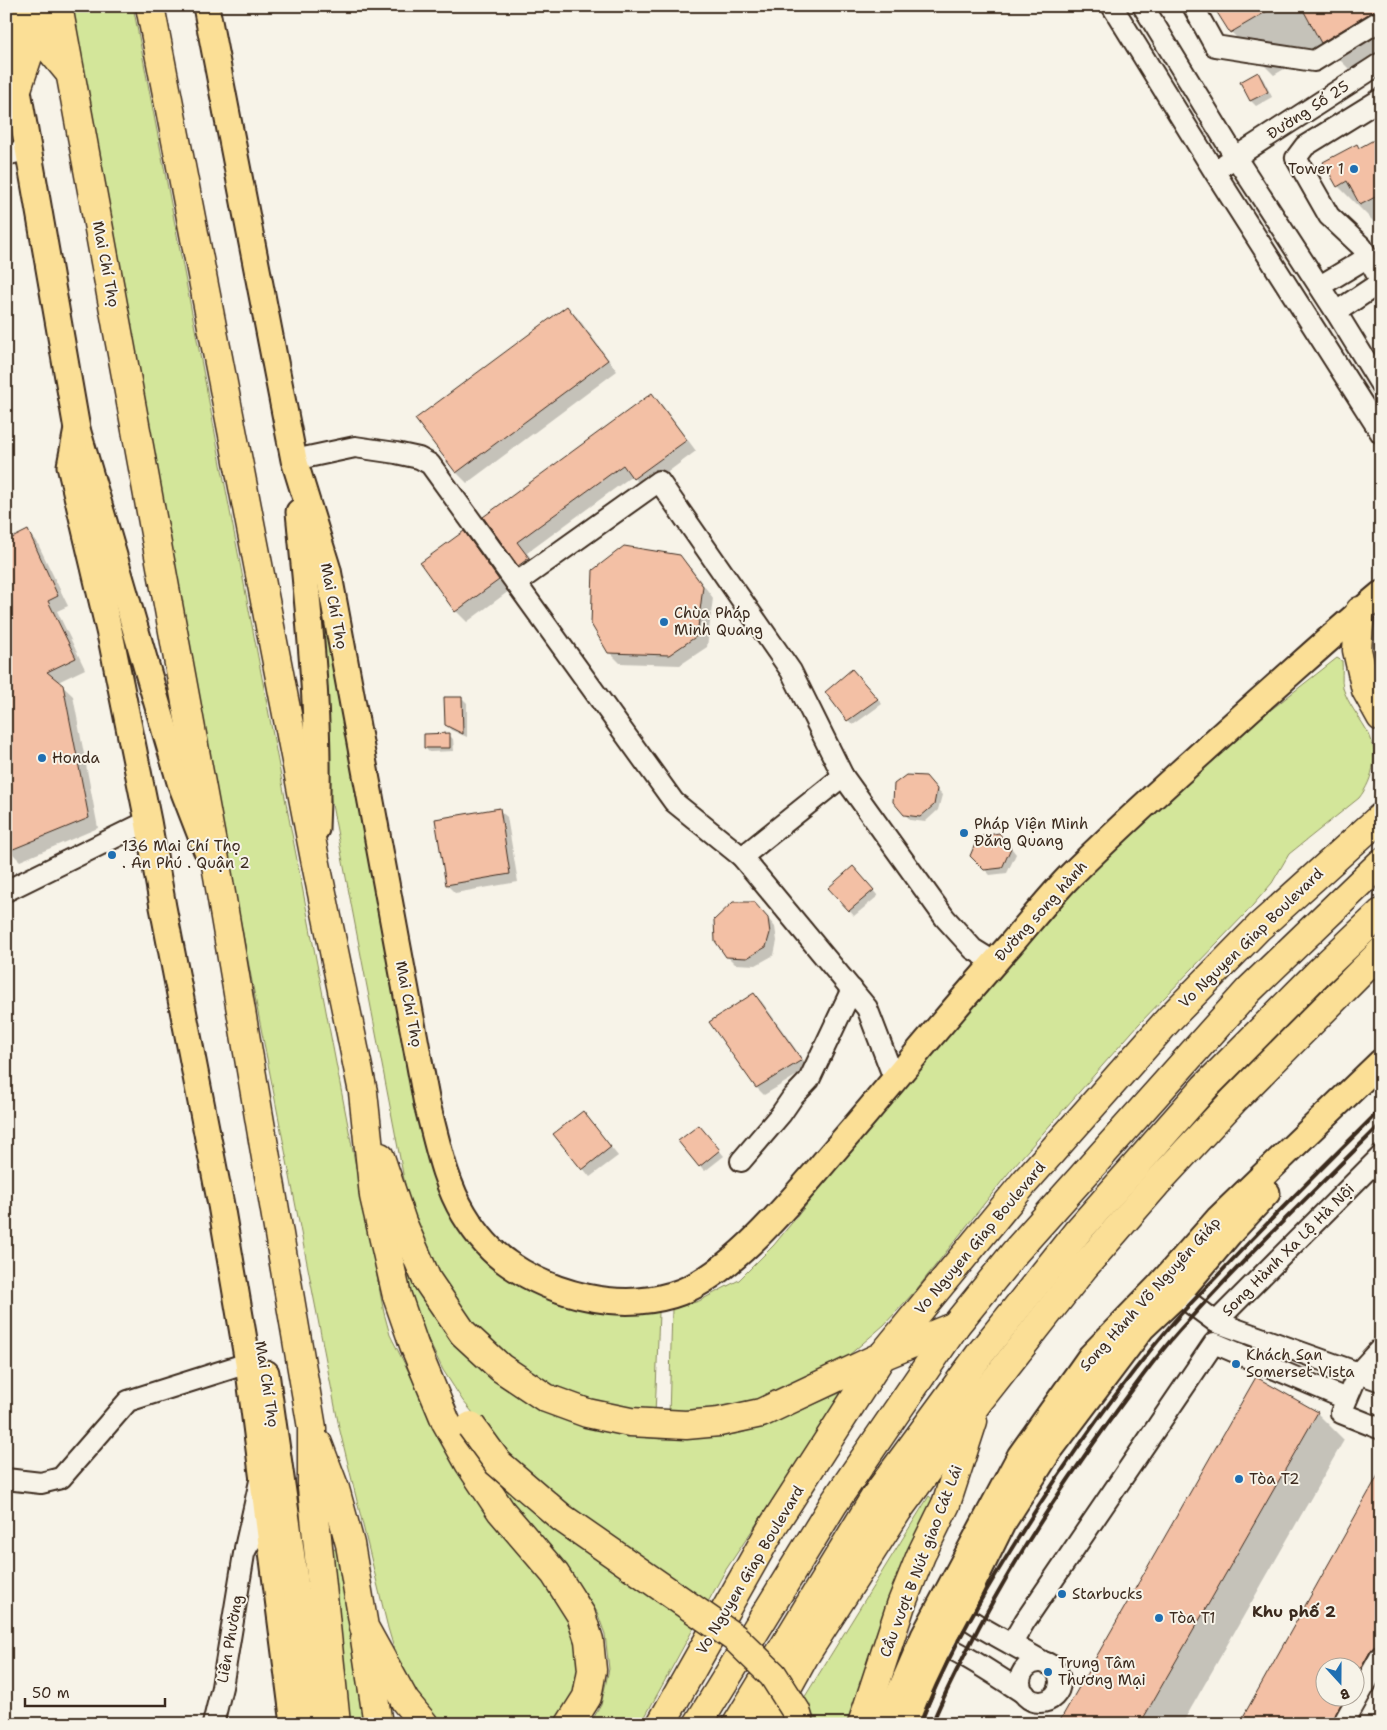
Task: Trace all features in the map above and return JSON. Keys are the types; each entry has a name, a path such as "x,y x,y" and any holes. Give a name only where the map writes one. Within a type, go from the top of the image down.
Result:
{"highway":[{"path":"14,6 71,75"},
{"path":"18,86 44,6"},
{"name":"Mai Chí Thọ","path":"58,6 218,876 312,1428 312,1488 336,1724"},
{"name":"Mai Chí Thọ","path":"150,6 315,859 363,1092 366,1121"},
{"path":"1360,611 1357,650 1366,690 1381,717"},
{"name":"Vo Nguyen Giap Boulevard","path":"661,1724 773,1526 882,1356 1024,1183 1170,1018 1259,927 1381,817"},
{"path":"698,1724 736,1659 834,1502 955,1326 1016,1252 1249,990 1381,863"},
{"path":"737,1724 875,1497 980,1354 1078,1231 1205,1087 1320,970 1381,914"},
{"path":"772,1714 796,1671 898,1510 981,1398 1084,1268 1156,1184 1234,1099 1381,952"},
{"path":"366,1121 391,1186 402,1222 427,1280 464,1333 501,1368 546,1398 587,1414 630,1422 686,1425 719,1422 761,1413 882,1356 955,1326"},
{"path":"366,1121 374,1196 396,1296 446,1422 469,1463 501,1511 554,1574 581,1615 589,1640 592,1670 587,1698 570,1724"},
{"path":"1016,1252 1024,1183"},
{"path":"414,1345 498,1463 562,1518 735,1638 773,1675 796,1711 800,1724"},
{"name":"Cầu vượt B Nút giao Cát Lái","path":"862,1724 901,1605 921,1555 946,1504 981,1398"},
{"name":"Mai Chí Thọ","path":"312,1428 335,1489 350,1544 364,1627"},
{"path":"364,1627 378,1724"},
{"path":"364,1627 405,1701 424,1724"}],"main road":[{"name":"Mai Chí Thọ","path":"206,6 294,460 315,706 317,807 315,859"},
{"name":"Mai Chí Thọ","path":"6,22 18,86 17,152 77,430 180,782 218,876"},
{"name":"Mai Chí Thọ","path":"77,430 70,466 112,643 148,821 221,1205 248,1363 262,1472 279,1528 314,1724"},
{"name":"Mai Chí Thọ","path":"294,460 328,570 427,1104 448,1181 464,1215 486,1244 508,1264 535,1279 568,1293 606,1300 644,1301 673,1295 700,1283 726,1265 754,1239"},
{"name":"Đường song hành","path":"754,1239 795,1196 895,1081 994,962 1066,880 1180,772 1381,594"},
{"name":"Mai Chí Thọ","path":"148,821 158,823 165,832 238,1207 265,1366 294,1724"},
{"name":"Song Hành Võ Nguyên Giáp","path":"886,1724 950,1607 1049,1451 1142,1328 1218,1219 1381,1062"},
{"name":"Song Hành Võ Nguyên Giáp","path":"1168,1290 1229,1234 1292,1166 1381,1083"},
{"name":"Song Hành Võ Nguyên Giáp","path":"906,1724 932,1640"}],"street":[{"path":"1112,6 1214,171 1381,433"},
{"path":"1143,6 1236,158 1320,286 1381,385"},
{"path":"1193,6 1215,46 1314,62 1381,20"},
{"name":"Đường Số 25","path":"1214,171 1381,63"},
{"path":"1336,312 1381,282 1362,247 1329,216 1296,158 1305,146 1381,99"},
{"path":"1320,286 1368,258"},
{"path":"294,460 355,447 419,458 430,464 674,802 742,857 867,1008 895,1081"},
{"path":"516,583 659,481 791,671 843,776 945,918 973,949 994,962"},
{"path":"742,857 843,776"},
{"name":"Mai Chí Thọ","path":"317,807 391,1186"},
{"path":"6,891 148,821"},
{"path":"741,1161 809,1080 852,989"},
{"name":"Song Hành Xa Lộ Hà Nội","path":"1216,1322 1381,1156"},
{"path":"1168,1290 1216,1322 1381,1381"},
{"path":"1012,1643 1214,1344 1346,1399"},
{"path":"1381,1348 1358,1373 1341,1413 1381,1430"},
{"path":"6,1479 41,1483 61,1478 128,1401 248,1363"},
{"name":"Liên Phường","path":"213,1724 222,1687 244,1554 262,1472"},
{"name":"Liên Phường","path":"244,1554 249,1542 260,1532 279,1528"},
{"path":"932,1640 985,1668 1033,1700 1040,1702 1053,1698 1057,1693 1060,1687 1059,1675 1051,1665 995,1635 950,1607"},
{"path":"1343,1724 1381,1656"},
{"path":"1025,1694 1020,1685 1023,1672 1033,1663 1045,1663"}],"green space":[{"path":"67,6 133,6 384,1313 390,1335 442,1437 565,1600 585,1678 561,1724 438,1724 417,1700 401,1672 388,1628 339,1427 254,992"},
{"path":"321,580 435,1166 498,1270 526,1290 558,1304 597,1312 627,1314 659,1312 655,1416 612,1411 541,1384 469,1323 432,1267 408,1200 324,763 316,582"},
{"path":"1337,658 1342,661 1342,685 1345,694 1366,729 1373,746 1374,755 1371,773 1359,798 1289,854 1272,883 1246,913 1139,1024 1014,1166 916,1290 884,1325 834,1368 759,1405 669,1417 672,1309 699,1301 739,1280 774,1245 943,1036 1081,882 1208,759"},
{"path":"395,1236 420,1288 588,1426 630,1436 660,1439 699,1438 741,1433 775,1422 840,1393 841,1397 725,1571 641,1724 590,1724 601,1705 609,1669 605,1634 597,1612 586,1594 512,1515 492,1489 484,1426 463,1401 443,1370 425,1333"},
{"path":"929,1496 935,1501 850,1724 788,1724"},
{"path":"336,1549 368,1724 350,1724 329,1550"}],"building":[{"path":"1213,6 1276,6 1230,33"},
{"path":"1301,6 1381,6 1381,8 1321,43"},
{"path":"1258,72 1268,92 1250,101 1240,82"},
{"name":"Tower 1","path":"1381,136 1381,194 1360,205 1347,181 1337,187 1323,162 1357,144 1359,148"},
{"path":"567,306 608,360 456,473 415,419"},
{"path":"652,393 687,440 633,479 623,465 517,542 529,558 518,566 483,517"},
{"path":"28,530 58,596 48,601 76,658 47,672 63,685 89,818 6,852 6,541"},
{"path":"464,531 499,580 455,612 420,563"},
{"path":"624,546 680,555 703,586 697,636 669,655 608,653 591,624 593,570"},
{"path":"852,669 878,699 847,721 825,692"},
{"path":"444,697 462,697 463,734 445,725"},
{"path":"450,733 450,748 424,748 424,734"},
{"path":"906,775 926,776 937,789 934,805 920,817 904,815 893,802 894,784"},
{"path":"500,808 510,874 446,885 435,819"},
{"path":"999,833 1011,848 1002,868 984,870 970,856 978,837"},
{"path":"853,866 874,890 849,911 828,888"},
{"path":"733,902 754,902 768,918 770,933 766,947 747,958 726,957 715,941 714,920"},
{"path":"754,993 802,1060 756,1088 709,1022"},
{"path":"583,1111 611,1147 582,1170 553,1134"},
{"path":"699,1125 720,1150 699,1167 678,1141"},
{"path":"1256,1377 1318,1412 1140,1724 1058,1724"},
{"path":"1381,1470 1381,1640 1371,1650 1364,1663 1364,1658 1314,1658 1314,1708 1339,1708 1331,1724 1239,1724"}],"railway":[{"path":"920,1724 950,1656 986,1590 1049,1490 1108,1405 1184,1311 1381,1109"},
{"path":"932,1724 981,1622 1032,1535 1069,1478 1136,1384 1176,1334 1210,1296 1381,1124"}],"place":[{"name":"Tower 1","path":"1354,169"},
{"name":"Chùa Pháp Minh Quang","path":"664,622"},
{"name":"Honda","path":"42,758"},
{"name":"Pháp Viện Minh Đăng Quang","path":"964,833"},
{"name":"136 Mai Chí Thọ . An Phú . Quận 2","path":"112,855"},
{"name":"Khách Sạn Somerset Vista","path":"1236,1364"},
{"name":"Tòa T2","path":"1239,1479"},
{"name":"Starbucks","path":"1062,1594"},
{"name":"Tòa T1","path":"1159,1618"},
{"name":"Trung Tâm Thương Mại","path":"1048,1672"}],"district":[{"name":"Khu phố 2","path":"1294,1611"}]}
